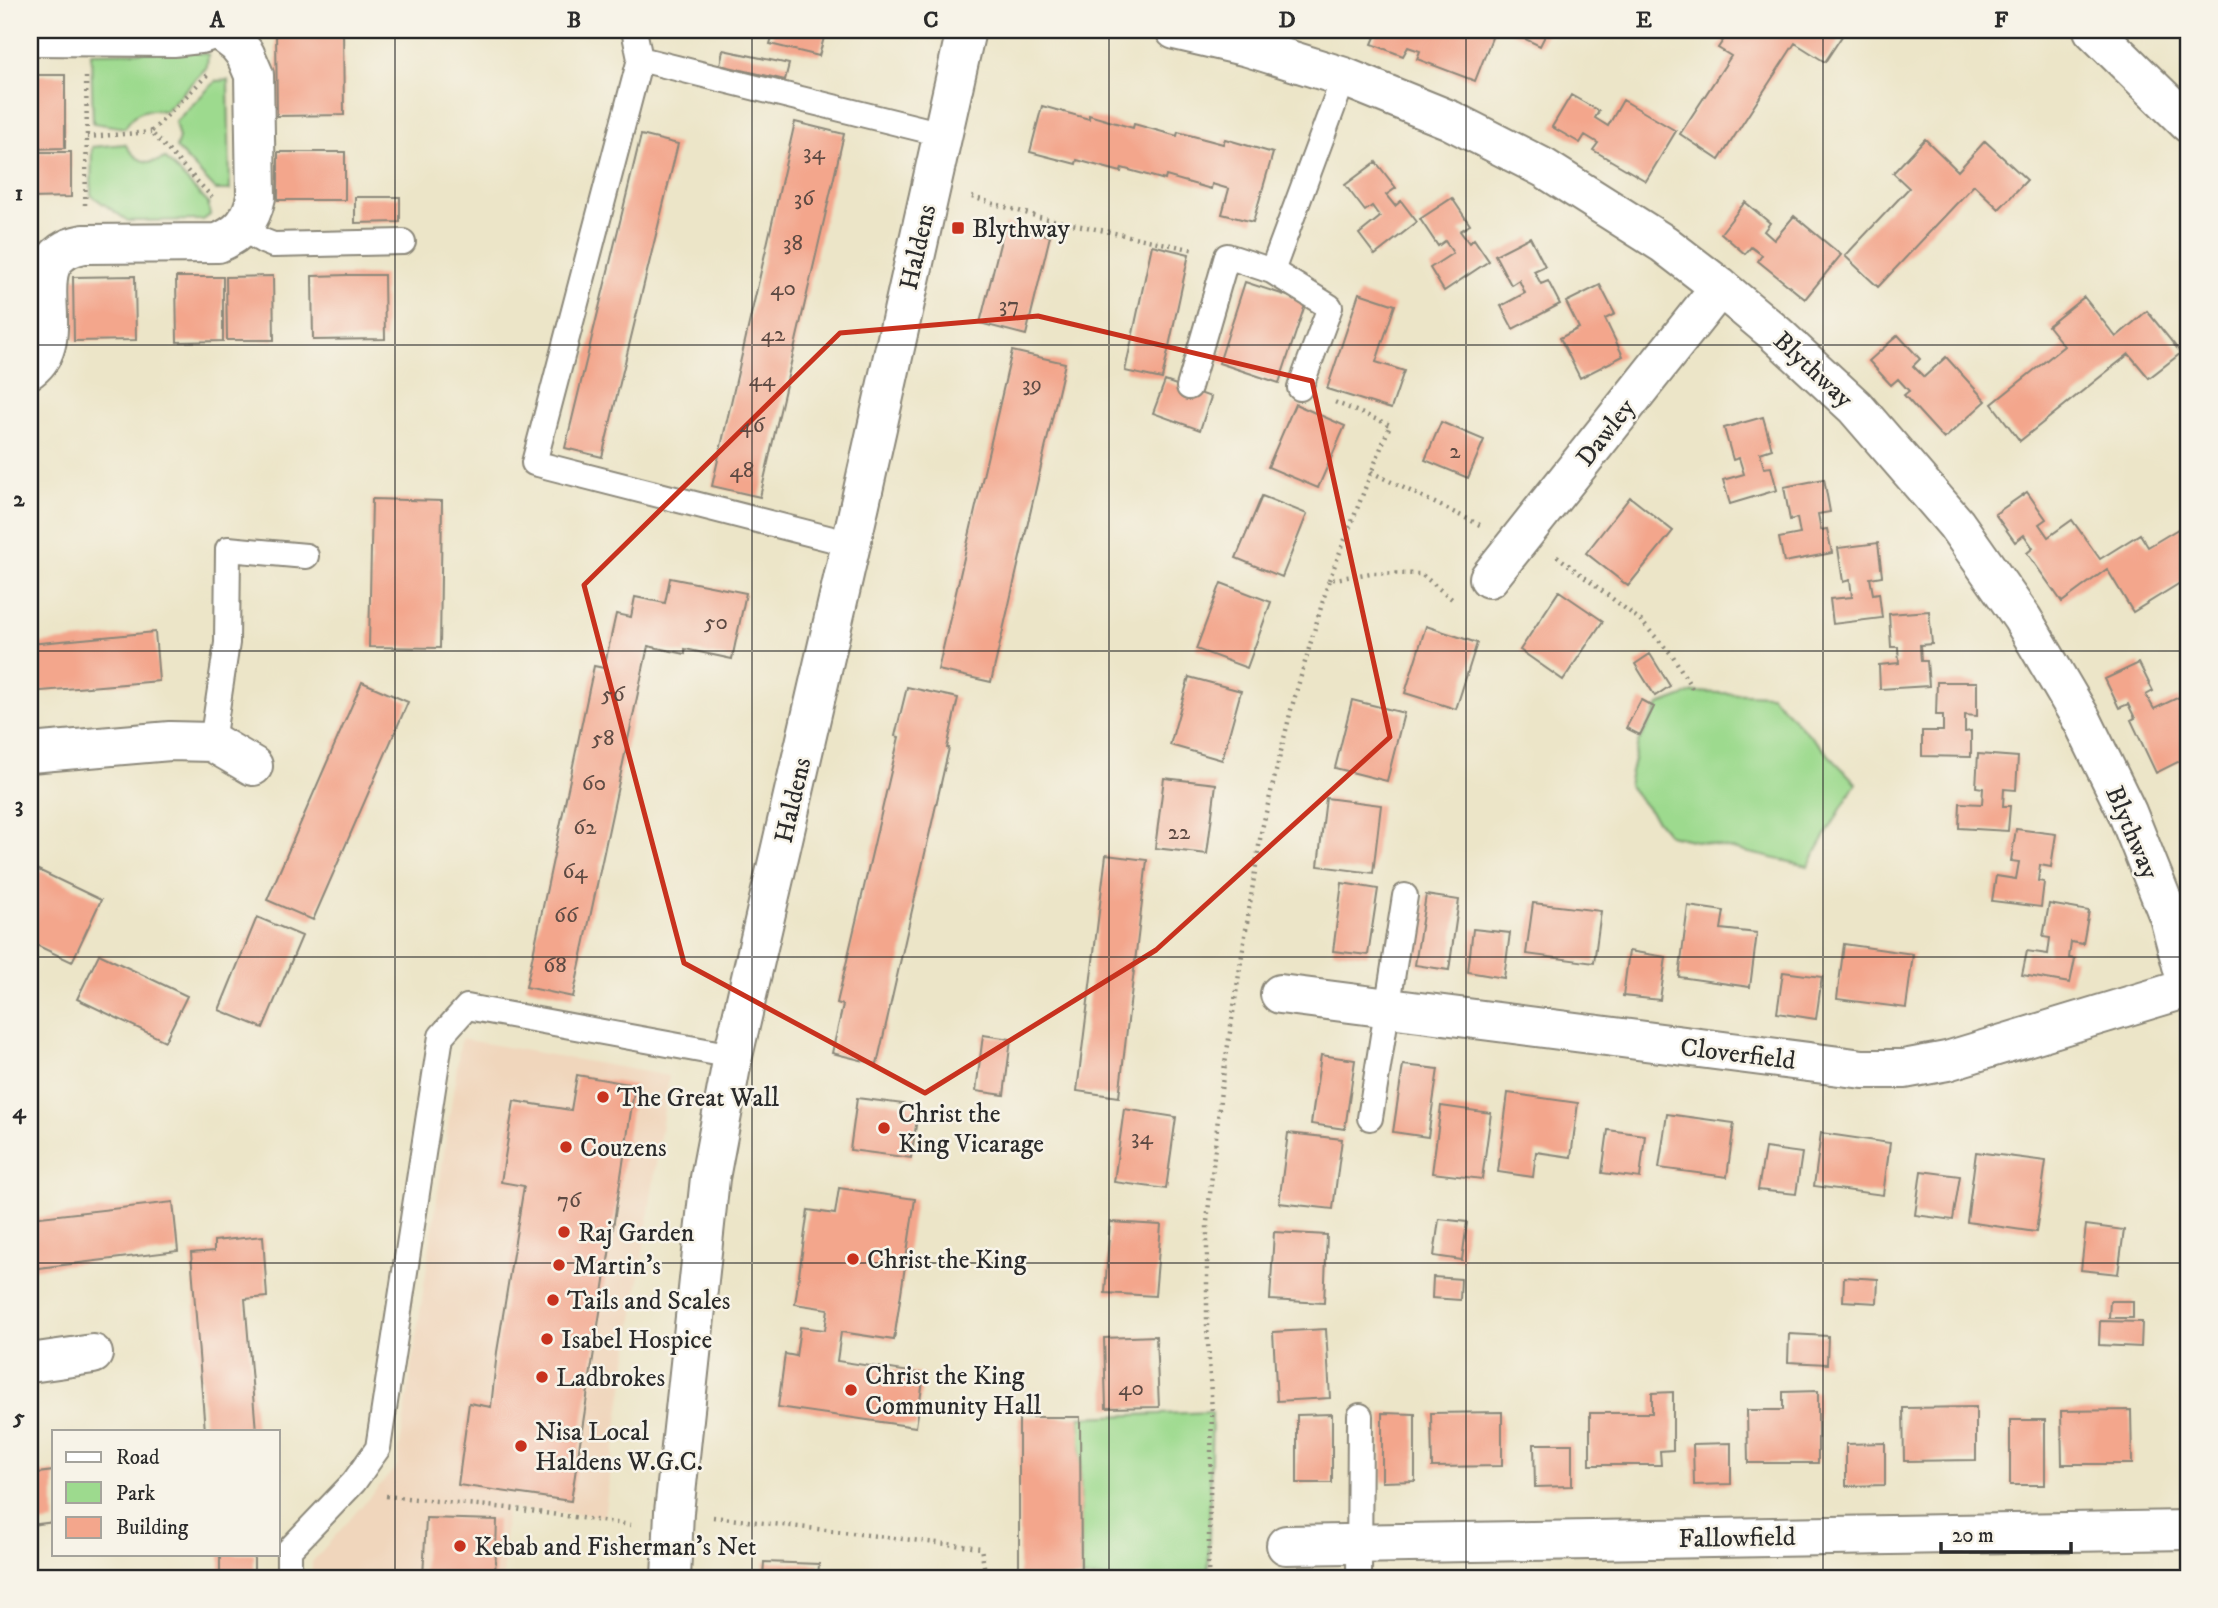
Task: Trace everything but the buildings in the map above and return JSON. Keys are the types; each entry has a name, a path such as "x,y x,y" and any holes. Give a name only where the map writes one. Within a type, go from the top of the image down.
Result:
{"street":[{"name":"Haldens","path":"671,1578 674,1512 710,1178 733,1056 966,30"},
{"name":"Blythway","path":"1175,30 1248,47 1344,77 1451,120 1544,168 1664,244 1720,287 1855,407 1956,524 2022,618 2082,720 2127,812 2169,917 2188,988"},
{"path":"2093,30 2188,123"},
{"path":"30,36 223,35 245,54 254,75 256,197 252,214 241,228 218,243 84,244 71,246 58,254 51,263 47,281 48,336 44,351 30,369"},
{"name":"Dawley","path":"1489,578 1720,287"},
{"path":"30,753 170,741 212,742 253,766"},
{"name":"Cloverfield","path":"1280,994 1863,1069 1904,1069 1947,1060 2188,988"},
{"path":"30,1363 93,1354"},
{"name":"Fallowfield","path":"1286,1545 1359,1561 2188,1530"}],"lane":[{"path":"634,30 640,60 534,463 851,544"},
{"path":"640,60 942,134"},
{"path":"1272,271 1344,77"},
{"path":"241,228 274,245 403,242"},
{"path":"1189,387 1227,256 1272,271 1330,307 1300,388"},
{"path":"212,742 227,643 228,549 306,556"},
{"path":"1370,1118 1405,896"},
{"path":"289,1578 289,1550 354,1482 378,1448 441,1036 467,1007 733,1056"},
{"path":"1359,1561 1360,1416"}],"path":[{"path":"87,137 151,132 223,35"},
{"path":"67,36 66,56 86,55 84,244"},
{"path":"151,132 241,228"},
{"path":"932,185 1039,217 1227,256"},
{"path":"1300,388 1390,425 1329,580"},
{"path":"1371,472 1521,537 1640,620 1673,656 1694,692"},
{"path":"354,1482 380,1495 508,1508 631,1525 629,1536"},
{"path":"674,1512 981,1548 986,1578"}],"highlighted area":[{"path":"1038,316 1312,381 1390,737 1156,950 925,1093 684,963 584,585 840,333"}],"shaded area":[{"path":"461,1039 669,1076 604,1516 506,1508 503,1578 312,1578 312,1562 397,1466"}],"green space":[{"path":"188,51 208,54 207,67 165,111 152,110 137,114 125,128 93,123 91,53"},
{"path":"228,80 230,190 216,190 176,148 179,138 175,122 216,81"},
{"path":"125,144 137,158 147,162 165,158 208,203 210,215 203,220 128,221 91,195 92,147"},
{"path":"1694,692 1771,695 1856,783 1808,866 1669,835 1628,785 1638,743 1659,705"},
{"path":"1212,1412 1208,1578 1081,1578 1080,1417"}],"place":[{"name":"Blythway","path":"958,228"},
{"name":"The Great Wall","path":"603,1097"},
{"name":"Christ the King Vicarage","path":"884,1128"},
{"name":"Couzens","path":"566,1147"},
{"name":"Raj Garden","path":"564,1232"},
{"name":"Christ the King","path":"853,1259"},
{"name":"Martin's","path":"559,1265"},
{"name":"Tails and Scales","path":"553,1300"},
{"name":"Isabel Hospice","path":"547,1339"},
{"name":"Ladbrokes","path":"542,1377"},
{"name":"Christ the King Community Hall","path":"851,1390"},
{"name":"Nisa Local Haldens W.G.C.","path":"521,1446"},
{"name":"Kebab and Fisherman's Net","path":"460,1546"}]}
